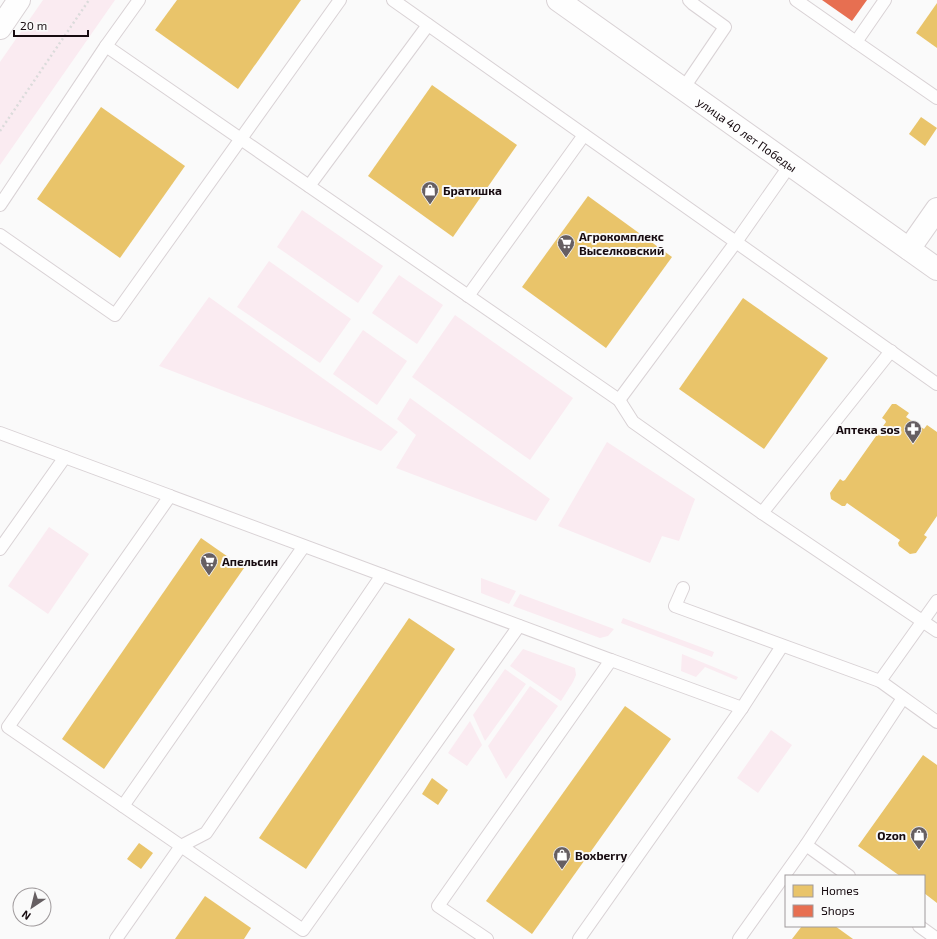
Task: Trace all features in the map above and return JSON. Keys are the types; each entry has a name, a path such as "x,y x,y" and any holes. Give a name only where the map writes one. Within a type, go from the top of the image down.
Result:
{"street":[{"path":"0,28 19,0"},
{"name":"улица 40 лет Победы","path":"558,0 937,269"},
{"path":"909,250 937,209"}],"lane":[{"path":"0,205 106,46 139,0"},
{"path":"0,235 115,314 340,0"},
{"path":"393,0 937,384"},
{"path":"682,89 726,27 689,0"},
{"path":"796,0 937,98"},
{"path":"856,42 885,0"},
{"path":"309,186 428,25"},
{"path":"106,46 619,400 633,422 762,513 937,631"},
{"path":"468,296 584,135"},
{"path":"619,400 736,242 790,165"},
{"path":"762,513 891,351"},
{"path":"0,433 742,708"},
{"path":"0,549 65,457"},
{"path":"170,496 8,727 181,846 300,935 519,626"},
{"path":"123,806 304,546"},
{"path":"116,939 181,846 206,832 382,575"},
{"path":"683,588 675,606 880,681 937,722"},
{"path":"880,681 937,601"},
{"path":"579,939 742,708 782,646"},
{"path":"486,939 438,906 611,660"},
{"path":"785,875 806,846 903,698"},
{"path":"806,846 848,875"},
{"path":"739,939 785,875"},
{"path":"920,927 937,939"}],"path":[{"path":"0,131 89,0"}],"shaded area":[{"path":"43,0 115,0 0,165 0,62"},
{"path":"302,210 383,266 358,303 277,247"},
{"path":"269,261 351,319 320,363 237,307"},
{"path":"399,275 443,305 417,344 372,313"},
{"path":"209,297 398,432 381,451 159,366"},
{"path":"455,315 573,398 530,460 412,377"},
{"path":"363,330 407,361 377,405 333,374"},
{"path":"410,398 550,499 536,521 396,468 416,435 397,419"},
{"path":"607,442 695,499 679,541 662,536 650,563 558,526"},
{"path":"49,527 89,554 48,614 8,586"},
{"path":"481,578 516,591 509,604 481,593"},
{"path":"520,594 614,629 608,636 600,638 513,606"},
{"path":"623,618 714,652 712,657 621,623"},
{"path":"523,649 575,668 576,675 561,701 510,666"},
{"path":"682,654 738,677 736,680 705,667 696,677 681,671"},
{"path":"505,669 526,684 485,741 473,715"},
{"path":"530,686 558,706 506,779 488,746"},
{"path":"470,721 482,745 467,766 448,753"},
{"path":"771,730 792,745 758,793 737,778"}],"building: Homes":[{"path":"177,0 301,0 238,89 155,30"},
{"path":"937,3 937,48 916,33"},
{"path":"432,85 517,145 453,237 368,176"},
{"path":"101,107 185,166 120,258 37,199"},
{"path":"921,117 937,128 925,146 909,134"},
{"path":"588,196 672,257 606,348 522,287"},
{"path":"743,298 828,358 764,449 679,389"},
{"path":"892,404 896,404 909,413 906,417 924,429 927,425 937,432 937,516 924,535 927,537 916,553 910,554 899,546 898,543 900,540 847,503 845,506 842,506 831,499 830,493 840,479 843,481 845,480 886,422 882,418"},
{"path":"201,538 244,568 104,769 62,739"},
{"path":"409,618 455,649 306,869 259,838"},
{"path":"625,706 671,739 532,934 486,901"},
{"path":"923,755 937,765 937,903 925,894 925,875 899,875 858,846"},
{"path":"432,778 448,790 438,805 422,794"},
{"path":"139,843 153,853 141,869 127,859"},
{"path":"205,896 251,928 244,939 175,939"},
{"path":"801,927 836,927 853,939 792,939"}],"building: Shops":[{"path":"822,0 867,0 852,21"}],"place":[{"name":"Братишка","path":"430,205"},
{"name":"Агрокомплекс Выселковский","path":"566,258"},
{"name":"Аптека sos","path":"913,444"},
{"name":"Апельсин","path":"209,576"},
{"name":"Ozon","path":"919,850"},
{"name":"Boxberry","path":"562,870"}]}
